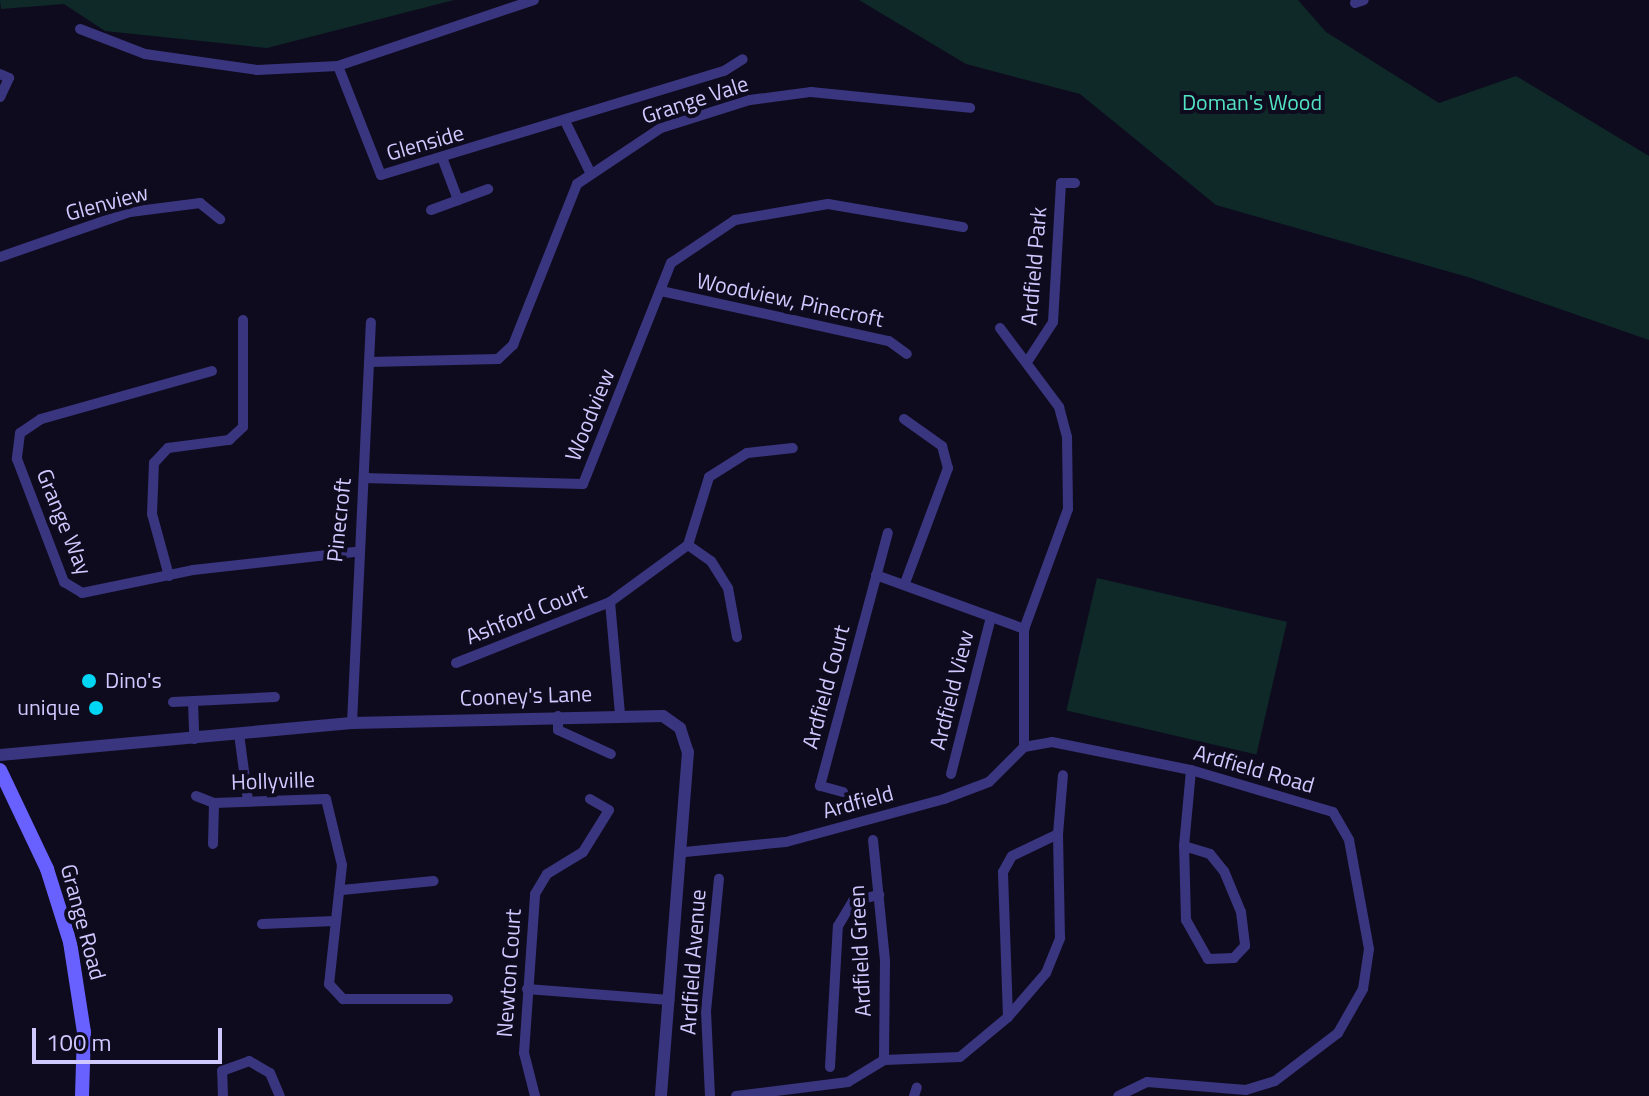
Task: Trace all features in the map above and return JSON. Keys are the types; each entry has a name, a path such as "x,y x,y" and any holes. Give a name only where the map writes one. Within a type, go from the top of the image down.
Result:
{"main road":[{"name":"Grange Road","path":"0,770 47,869 70,942 84,1032 82,1096"}],"street":[{"path":"80,29 145,54 257,70 338,66 534,0"},
{"name":"Glenside","path":"338,66 381,175 443,160 724,71 743,59"},
{"path":"0,74 9,78 0,97"},
{"name":"Grange Vale","path":"369,362 498,359 513,345 566,204 590,172 661,128 750,100 850,91 970,108"},
{"path":"565,121 590,172"},
{"path":"443,160 458,200"},
{"name":"Ardfield Park","path":"1029,359 1053,322 1061,183 1075,183"},
{"path":"431,210 488,189"},
{"name":"Glenview","path":"0,257 130,212 200,203 220,219"},
{"path":"661,291 671,263 700,240 786,207 828,204 963,227"},
{"name":"Woodview, Pinecroft","path":"661,291 889,341 907,354"},
{"name":"Woodview","path":"364,478 583,484 661,291"},
{"path":"169,576 152,514 154,463 168,448 229,440 243,427 243,320"},
{"name":"Pinecroft","path":"352,723 354,552 364,478 371,322"},
{"path":"1000,328 1029,359 1059,407 1069,472 1063,528 1024,629 1024,747"},
{"name":"Grange Way","path":"212,371 41,419 20,433 16,446 71,591 354,552"},
{"path":"904,419 942,446 948,468 905,583"},
{"path":"737,637 728,588 711,561 688,545 709,477 747,453 793,448"},
{"path":"888,533 876,575 905,583 1024,629"},
{"name":"Ashford Court","path":"456,663 610,602 688,545"},
{"name":"Ardfield Court","path":"843,792 820,786 876,575"},
{"name":"Ashford Court","path":"610,602 620,713"},
{"name":"Ardfield View","path":"951,774 991,617"},
{"path":"173,702 275,697"},
{"path":"193,701 194,739"},
{"name":"Cooney's Lane","path":"0,755 352,723 653,713 680,728 688,752 685,852 661,1096"},
{"path":"558,716 558,730 611,754"},
{"path":"239,734 248,801"},
{"name":"Ardfield Road","path":"1024,747 1052,742 1191,770 1333,812 1349,840 1367,942 1363,989 1323,1049 1275,1081 1226,1091 1147,1082 1118,1096"},
{"name":"Ardfield","path":"685,852 786,842 944,799 989,782 1024,747"},
{"path":"1184,846 1210,854 1224,871 1241,912 1245,946 1234,958 1208,959 1195,946 1184,846 1191,770"},
{"path":"736,1096 848,1082 884,1060 960,1057 1008,1017 1046,973 1060,938 1058,834 1063,775"},
{"name":"Hollyville","path":"196,796 214,803 326,799 338,824 342,890 326,963 329,984 343,999 448,999"},
{"name":"Newton Court","path":"535,1096 524,1053 535,894 547,874 583,852 609,810 590,799"},
{"path":"213,844 214,803"},
{"path":"1008,1017 1003,872 1012,856 1058,834"},
{"name":"Ardfield Green","path":"873,840 879,895 884,1060"},
{"name":"Ardfield Avenue","path":"710,1096 706,1011 719,879"},
{"path":"342,890 434,881"},
{"path":"830,1067 838,926 853,901 879,895"},
{"path":"262,924 335,921"},
{"path":"527,989 670,1000"},
{"path":"223,1096 222,1071 249,1061 270,1073 280,1096"}],"green space":[{"path":"0,0 454,0 267,48 105,31 64,4 1,9"},
{"name":"Doman's Wood","path":"859,0 1298,0 1326,32 1439,103 1516,76 1649,156 1649,340 1471,278 1216,205 1080,94 966,64"},
{"path":"1097,578 1287,622 1256,754 1066,711"}],"place":[{"name":"Dino's","path":"89,681"},
{"name":"unique","path":"96,708"}]}
